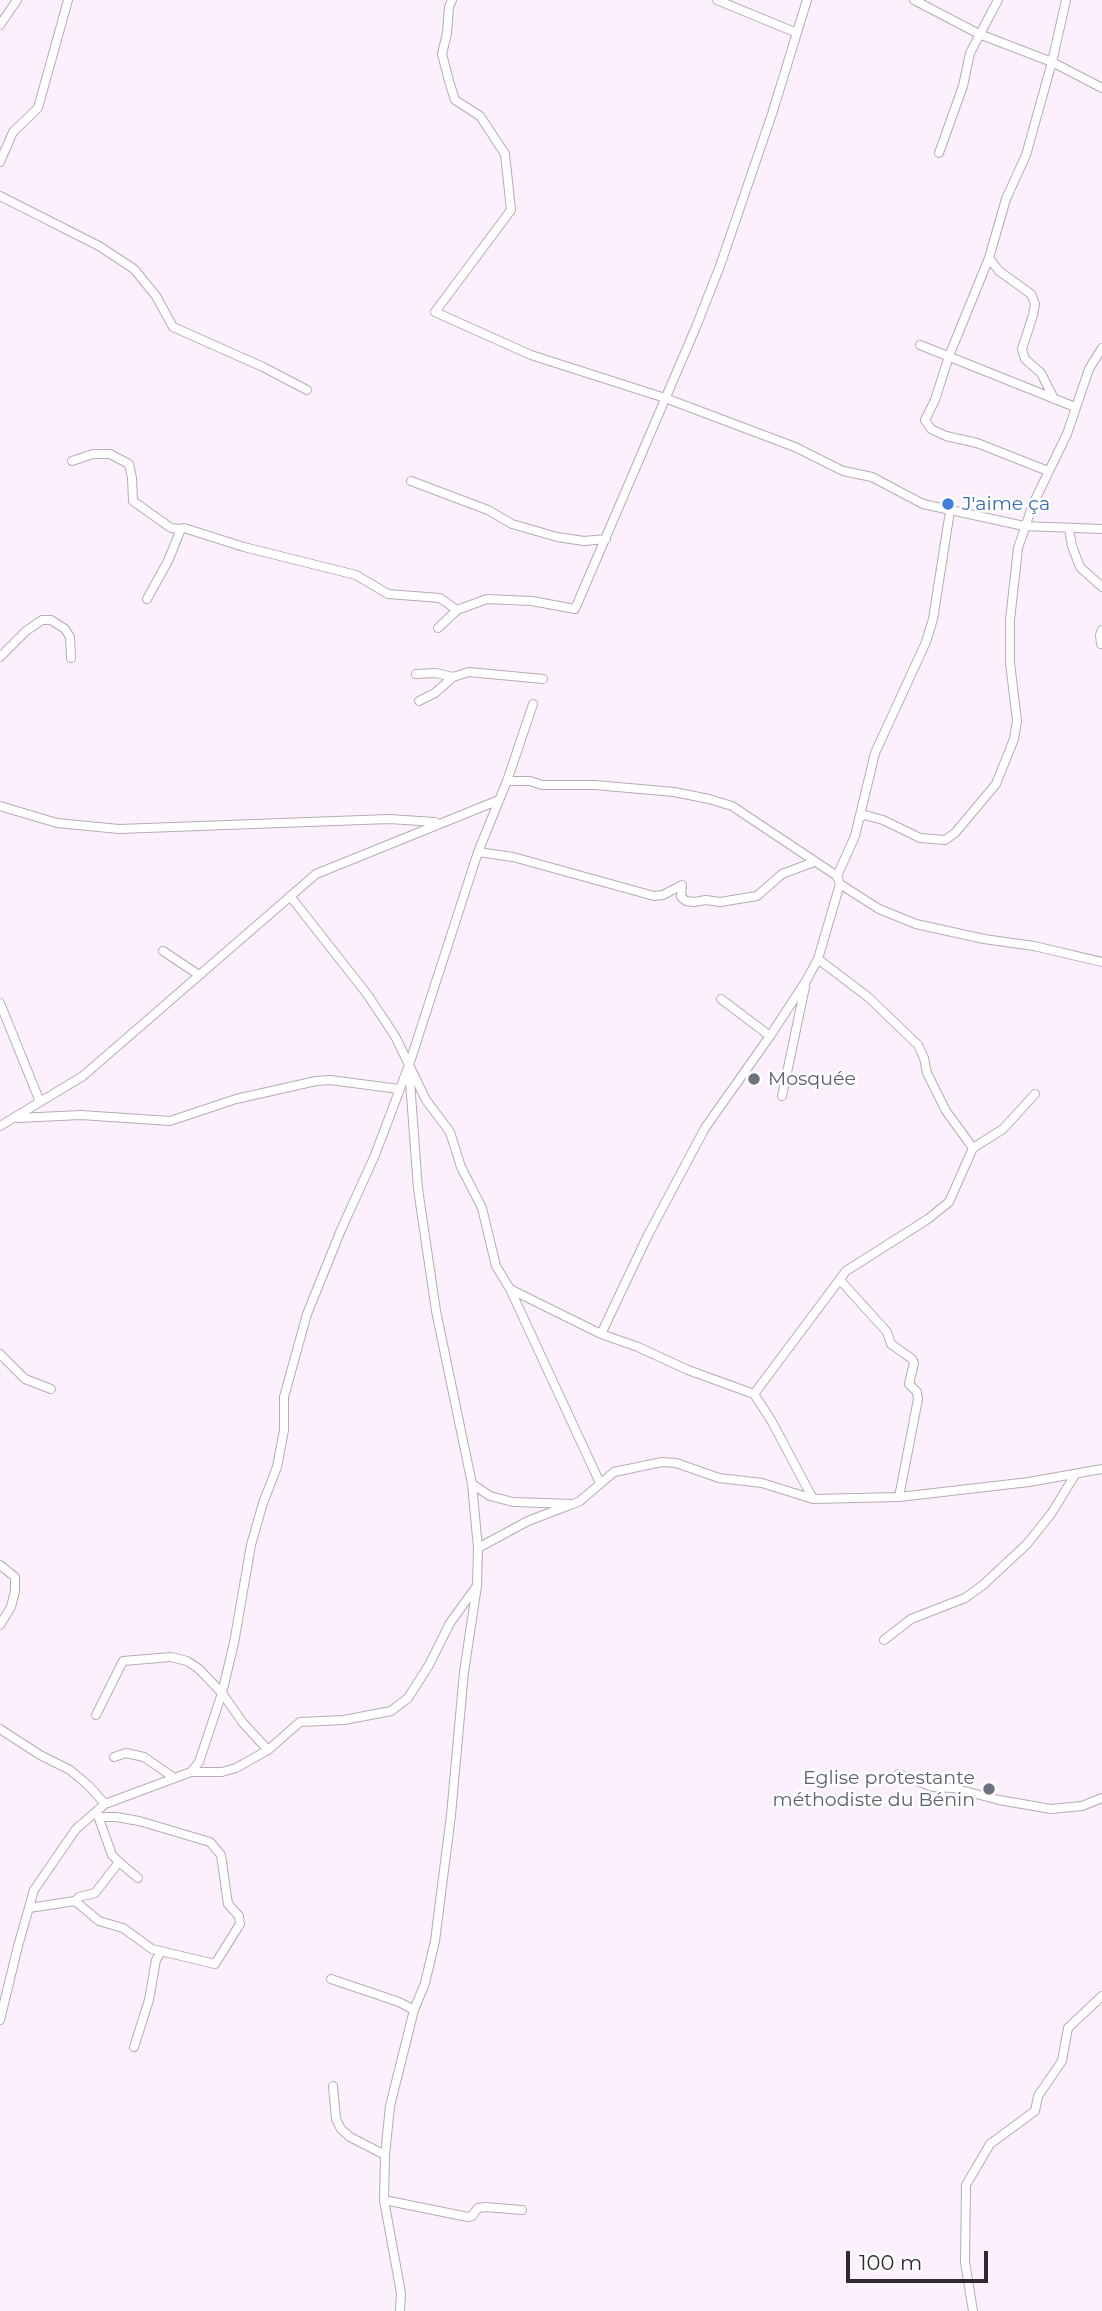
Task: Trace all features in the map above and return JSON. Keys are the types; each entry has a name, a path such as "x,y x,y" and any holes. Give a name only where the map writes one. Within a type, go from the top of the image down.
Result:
{"street":[{"path":"0,25 17,0"},
{"path":"1,157 13,131 38,108 68,0"},
{"path":"452,0 442,54 452,90 455,100 480,117 505,154 511,210 435,312 531,355 665,398 796,447 843,471 872,477 915,500 950,511 1024,526 1102,529"},
{"path":"717,0 797,33"},
{"path":"438,628 457,610 491,598 532,601 576,609 720,266 772,114 807,0"},
{"path":"914,0 979,34 1052,62 1102,89"},
{"path":"939,153 963,86 970,53 998,0"},
{"path":"1048,471 977,443 946,436 931,429 925,420 936,400 949,356 989,258 1006,199 1028,148 1066,0"},
{"path":"0,196 99,246 134,269 156,296 173,327 307,390"},
{"path":"989,258 999,271 1031,294 1035,304 1022,349 1026,359 1041,373 1054,399"},
{"path":"920,345 1075,407"},
{"path":"601,1334 648,1235 705,1128 770,1036 818,958 838,880 862,814 883,820 920,838 945,840 955,833 996,784 1014,739 1017,721 1010,663 1010,620 1018,548 1024,526 1048,471 1068,434 1089,369 1102,348"},
{"path":"72,461 93,454 110,454 128,464 133,500 172,528 184,528 244,547 356,575 388,594 440,598 457,610"},
{"path":"411,481 488,510 512,524 557,537 584,541 606,539"},
{"path":"855,836 875,753 930,631 950,511"},
{"path":"1069,528 1080,567 1102,587"},
{"path":"147,599 168,561 181,529"},
{"path":"0,657 26,631 42,620 51,620 65,629 70,636 71,658"},
{"path":"1101,644 1102,629"},
{"path":"419,701 435,693 453,677 469,672 543,679"},
{"path":"416,674 436,673 453,677"},
{"path":"191,1772 199,1762 222,1693 234,1643 251,1545 277,1467 284,1430 284,1397 307,1314 375,1155 408,1065 478,852 507,781 533,704"},
{"path":"507,781 674,792 733,806 880,909 916,924 1102,962"},
{"path":"0,1126 91,1069 316,874 499,800"},
{"path":"0,806 57,823 119,829 389,820 440,823"},
{"path":"478,852 513,857 654,895 663,895 682,885 681,897 694,902 720,902 757,896 782,874 814,862"},
{"path":"290,896 367,994 395,1036 426,1100 450,1132 465,1176 482,1208 496,1266 510,1289 600,1483"},
{"path":"163,951 199,975"},
{"path":"818,958 868,997 918,1045 946,1111 973,1148"},
{"path":"782,1096 806,981"},
{"path":"721,999 770,1036"},
{"path":"0,1003 40,1102"},
{"path":"400,2311 401,2293 384,2200 390,2106 414,2010 425,1983 435,1941 451,1815 464,1672 477,1586 478,1548 472,1484 436,1311 418,1189 408,1065"},
{"path":"15,1118 81,1115 170,1121 236,1099 316,1081 330,1080 399,1089"},
{"path":"754,1394 840,1280 856,1263 928,1219 949,1202 973,1148 1003,1129 1035,1094"},
{"path":"840,1280 887,1332 891,1344 914,1363 909,1384 917,1392 918,1399 904,1460 899,1497"},
{"path":"510,1289 601,1334 754,1394 813,1499"},
{"path":"0,1354 24,1379 51,1389"},
{"path":"478,1548 528,1521 580,1501 614,1472 662,1462 685,1465 719,1478 762,1483 813,1499 899,1497 1074,1475 1102,1469"},
{"path":"884,1640 911,1619 965,1598 983,1585 1027,1545 1051,1514 1074,1475"},
{"path":"472,1484 491,1496 513,1502 573,1504"},
{"path":"0,1565 15,1577 15,1591 11,1607 0,1625"},
{"path":"0,2020 34,1891 76,1829 98,1814 105,1804 173,1777 191,1772 229,1770 268,1750 300,1722 344,1720 391,1711 402,1703 429,1665 450,1623 477,1586"},
{"path":"96,1715 123,1661 171,1657 187,1661 199,1669 268,1750"},
{"path":"0,1729 40,1755 70,1770 105,1804"},
{"path":"114,1757 126,1753 144,1756 173,1777"},
{"path":"898,1774 933,1787 953,1788 1051,1809 1082,1806 1102,1798"},
{"path":"98,1814 112,1855 138,1878"},
{"path":"75,1901 99,1922 123,1928 152,1949 215,1964 240,1924 239,1916 228,1904 221,1856 210,1842 172,1830 98,1814"},
{"path":"29,1908 75,1901 79,1897 95,1893 119,1862"},
{"path":"134,2047 160,1952"},
{"path":"331,1979 400,2002 414,2010"},
{"path":"973,2311 965,2262 966,2185 990,2144 1035,2111 1038,2096 1062,2061 1068,2028 1102,1996"},
{"path":"333,2086 336,2119 341,2129 350,2137 385,2155"},
{"path":"384,2200 468,2217 478,2208 485,2207 522,2210"}],"place":[{"name":"J'aime ça","path":"948,504"},
{"name":"Mosquée","path":"754,1079"},
{"name":"Eglise protestante méthodiste du Bénin","path":"989,1789"}]}
